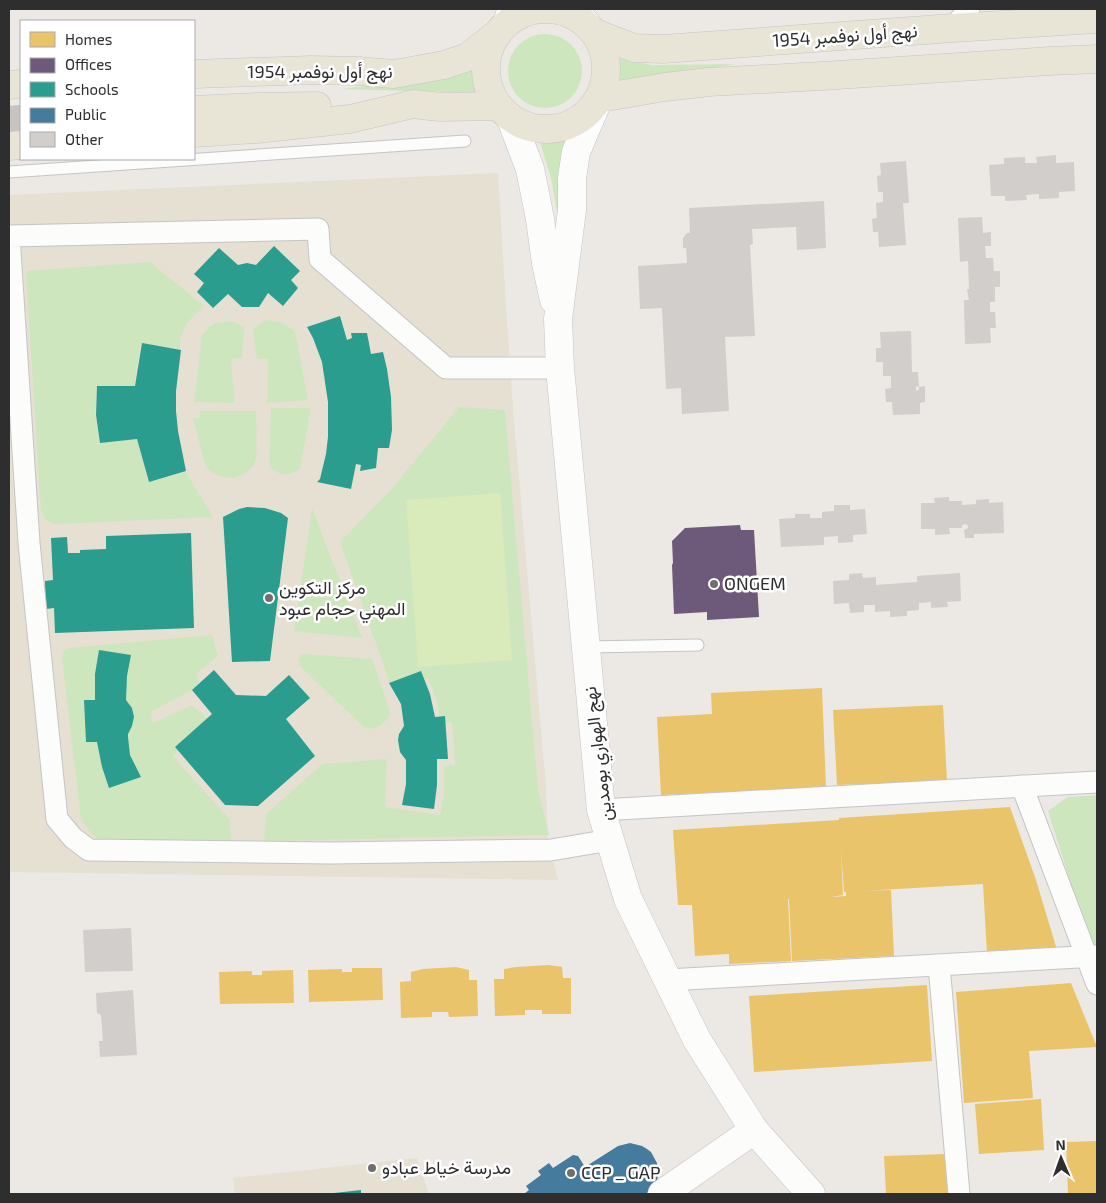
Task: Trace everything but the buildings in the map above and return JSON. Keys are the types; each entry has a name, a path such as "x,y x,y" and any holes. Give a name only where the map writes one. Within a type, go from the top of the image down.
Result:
{"main road":[{"path":"538,9 555,9 572,14 584,21 604,47 607,64 606,82 576,152 572,178 572,210 558,319 546,263 530,169 504,113 489,89 485,70 488,51 505,22 538,9"},
{"name":"نهج أول نوفمبر 1954","path":"584,21 634,48 663,49 961,18 1052,15 1097,19"},
{"name":"نهج أول نوفمبر 1954","path":"195,74 311,70 394,74 444,65 468,57 505,22"},
{"path":"504,113 528,127 547,130 566,126 582,118 598,101 665,87 709,82 1097,59"},
{"path":"195,90 344,80 394,74"},
{"name":"نهج أول نوفمبر 1954","path":"195,133 257,129 350,119 414,104 504,113"},
{"path":"195,110 414,104"},
{"name":"نهج الهواري بومدين","path":"558,319 560,368 601,810 628,899 697,1040 754,1130 811,1194"},
{"path":"662,1194 754,1130"}],"street":[{"path":"560,368 446,368 320,259 318,229 9,236 29,542 57,819 73,838 89,850 330,853 551,850 610,840"},
{"path":"601,810 1097,782"},
{"path":"1022,786 1092,956 1097,984"},
{"path":"668,980 1092,956"},
{"path":"939,965 959,1194"}],"lane":[{"path":"195,159 465,141"},
{"path":"9,172 186,160"},
{"path":"587,647 698,645"}],"shaded area":[{"name":"مركز التكوين المهني حجام عبود","path":"498,173 513,409 546,787 548,840 558,880 9,872 9,195"},
{"name":"مدرسة خياط عبادو","path":"417,1158 429,1194 235,1194 233,1178"}],"green space":[{"path":"545,34 566,40 576,50 582,71 576,92 566,102 545,108 524,102 514,92 508,71 514,50 524,40"},
{"path":"617,58 652,65 735,64 660,77 620,88"},
{"path":"481,69 481,93 342,89 429,78"},
{"path":"540,142 570,142 561,234 551,178"},
{"path":"150,262 204,306 186,325 180,342 180,350 141,343 134,387 97,386 95,415 100,443 137,439 148,482 186,472 213,517 55,524 46,520 41,512 26,271"},
{"path":"266,320 281,322 295,331 308,400 267,403 268,359 257,359 253,329"},
{"path":"231,321 244,328 242,358 231,359 235,403 194,402 202,336 209,327 216,323"},
{"path":"459,407 505,410 538,789 549,835 264,841 266,814 322,764 387,759 385,807 440,815 444,791 444,766 455,765 452,723 441,723 437,701 428,678 396,689 391,686 340,542 389,492"},
{"path":"271,408 311,408 300,469 292,473 276,472 269,466"},
{"path":"200,411 256,411 256,458 249,470 235,478 225,478 206,468 193,418 200,418"},
{"path":"500,493 512,660 418,667 406,500"},
{"path":"312,508 362,638 294,631"},
{"path":"212,635 218,656 197,673 198,687 151,712 153,723 191,705 211,721 173,755 230,820 231,840 111,844 101,841 81,819 62,659 64,651 69,648"},
{"path":"303,654 372,659 391,714 380,726 365,728 301,667 298,660"},
{"path":"1097,795 1097,946 1091,947 1048,811 1068,797"}],"tunnel":[{"path":"9,120 20,119"}],"place":[{"name":"ONGEM","path":"714,584"},
{"name":"مركز التكوين المهني حجام عبود","path":"269,598"},
{"name":"مدرسة خياط عبادو","path":"372,1168"},
{"name":"CCP _ GAP","path":"571,1173"}]}
